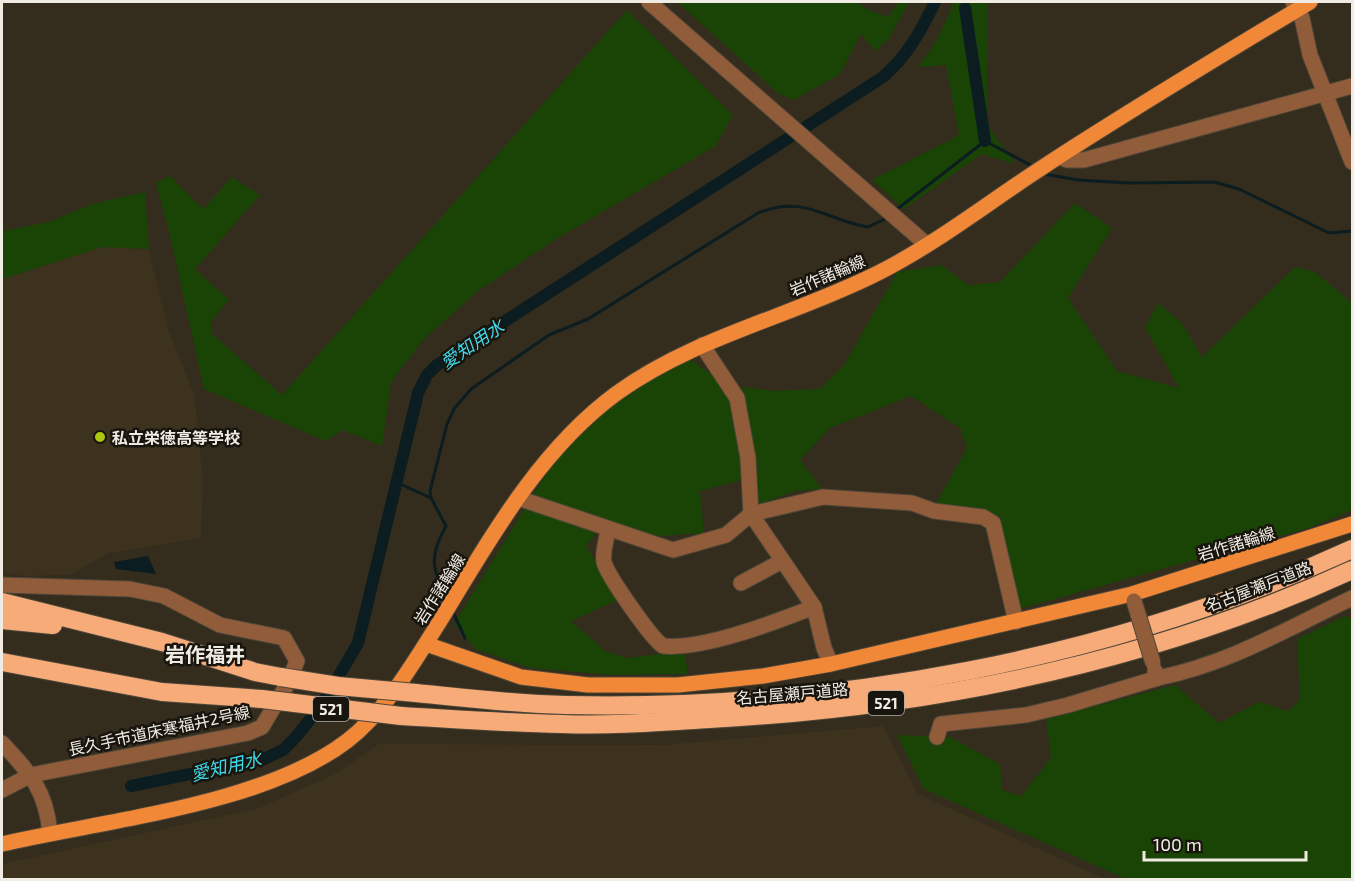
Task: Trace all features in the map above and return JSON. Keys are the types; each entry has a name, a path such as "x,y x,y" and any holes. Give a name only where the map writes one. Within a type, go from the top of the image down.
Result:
{"highway":[{"name":"名古屋瀬戸道路","path":"103,629 187,649 255,672 338,686 563,705 641,705 857,689 956,673 1126,633 1262,586 1353,549"},
{"name":"名古屋瀬戸道路","path":"94,677 162,692 257,698 401,716 564,724 764,716 861,706 961,692 1067,670 1269,605 1353,570"},
{"path":"2,602 103,629"},
{"path":"2,620 103,629"},
{"path":"2,652 94,677"},
{"path":"2,662 94,677"}],"main road":[{"name":"岩作諸輪線","path":"2,844 195,804 260,785 311,763 347,741 379,711 426,644 518,498 548,458 599,407 665,363 702,345 881,271 1300,4"},
{"name":"岩作諸輪線","path":"426,644 521,677 588,685 678,685 763,676 831,664 1133,597 1353,524"}],"street":[{"path":"649,2 926,244"},
{"path":"1300,4 1310,55 1353,162"},
{"path":"1053,160 1084,160 1353,86"},
{"path":"702,345 737,398 748,458 751,514 814,607 824,648 831,664"},
{"path":"518,498 673,550 726,535 751,514 823,497 912,503 934,511 983,516 993,523 1016,622"},
{"path":"608,530 603,560 605,566 622,594 663,646 716,639 763,627 814,607"},
{"path":"741,583 782,561"},
{"name":"長久手市道床寒福井2号線","path":"2,585 95,587 164,596 220,625 284,638 297,661 288,683 262,727 248,734 32,775"},
{"path":"1133,597 1158,678"},
{"path":"936,736 941,724 1026,715 1158,678 1197,670 1257,646 1353,598"},
{"path":"2,743 32,775 48,813 50,833"},
{"path":"2,790 32,775"}],"shaded area":[{"name":"私立栄徳高等学校","path":"102,247 149,249 169,331 194,395 203,479 201,538 109,553 69,575 22,576 2,572 2,279"},
{"path":"148,556 156,574 116,569 114,562"},
{"path":"883,726 918,794 1105,879 2,879 2,864 259,808 335,774 379,744 664,745"}],"green space":[{"path":"677,2 856,2 873,12 888,17 898,2 909,2 889,39 875,51 861,34 840,74 794,100 779,94"},
{"path":"954,2 988,2 987,125 1015,164 982,154 904,209 872,180 959,135 946,65 918,67 936,42"},
{"path":"627,10 733,115 716,146 558,238 478,291 423,340 391,382 382,446 343,430 325,441 204,389 156,183 170,176 203,209 232,177 260,195 195,269 229,300 211,322 212,334 282,395"},
{"path":"145,192 149,249 102,247 2,279 2,231 49,222 92,204"},
{"path":"1075,203 1112,228 1068,298 1117,371 1179,388 1145,328 1158,303 1182,323 1202,357 1295,267 1315,272 1352,303 1352,510 1309,528 1019,609 1000,516 936,504 967,448 960,428 911,396 830,428 800,460 822,489 795,491 760,504 753,477 700,491 704,533 644,537 603,524 586,546 618,600 571,621 605,651 627,658 684,651 688,674 611,675 531,668 475,649 454,624 554,461 615,402 688,358 726,385 774,391 820,389 844,365 897,272 941,265 968,285 1000,282"},
{"path":"1345,616 1352,619 1352,879 1126,879 924,789 897,735 950,737 1000,764 1002,790 1021,796 1051,758 1046,719 1175,685 1219,723 1259,702 1288,711 1300,700 1297,639"}],"waterway":[{"name":"愛知用水","path":"131,786 264,759 283,750 323,703 358,643 418,393 427,375 437,365 883,77 900,60 913,42 935,2"},
{"path":"965,8 985,141"},
{"path":"896,210 985,141 1034,167"},
{"path":"1044,174 1078,180 1129,183 1214,182 1239,189 1329,233 1352,231"},
{"path":"446,598 434,562 437,546 446,526 431,498 430,491 447,424 454,409 471,389 549,335 588,319 758,213 774,208 802,207 868,227 887,218"},
{"path":"398,483 431,498"},
{"path":"452,610 465,638"}],"place":[{"name":"私立栄徳高等学校","path":"100,437"}],"district":[{"name":"岩作福井","path":"205,654"}]}
